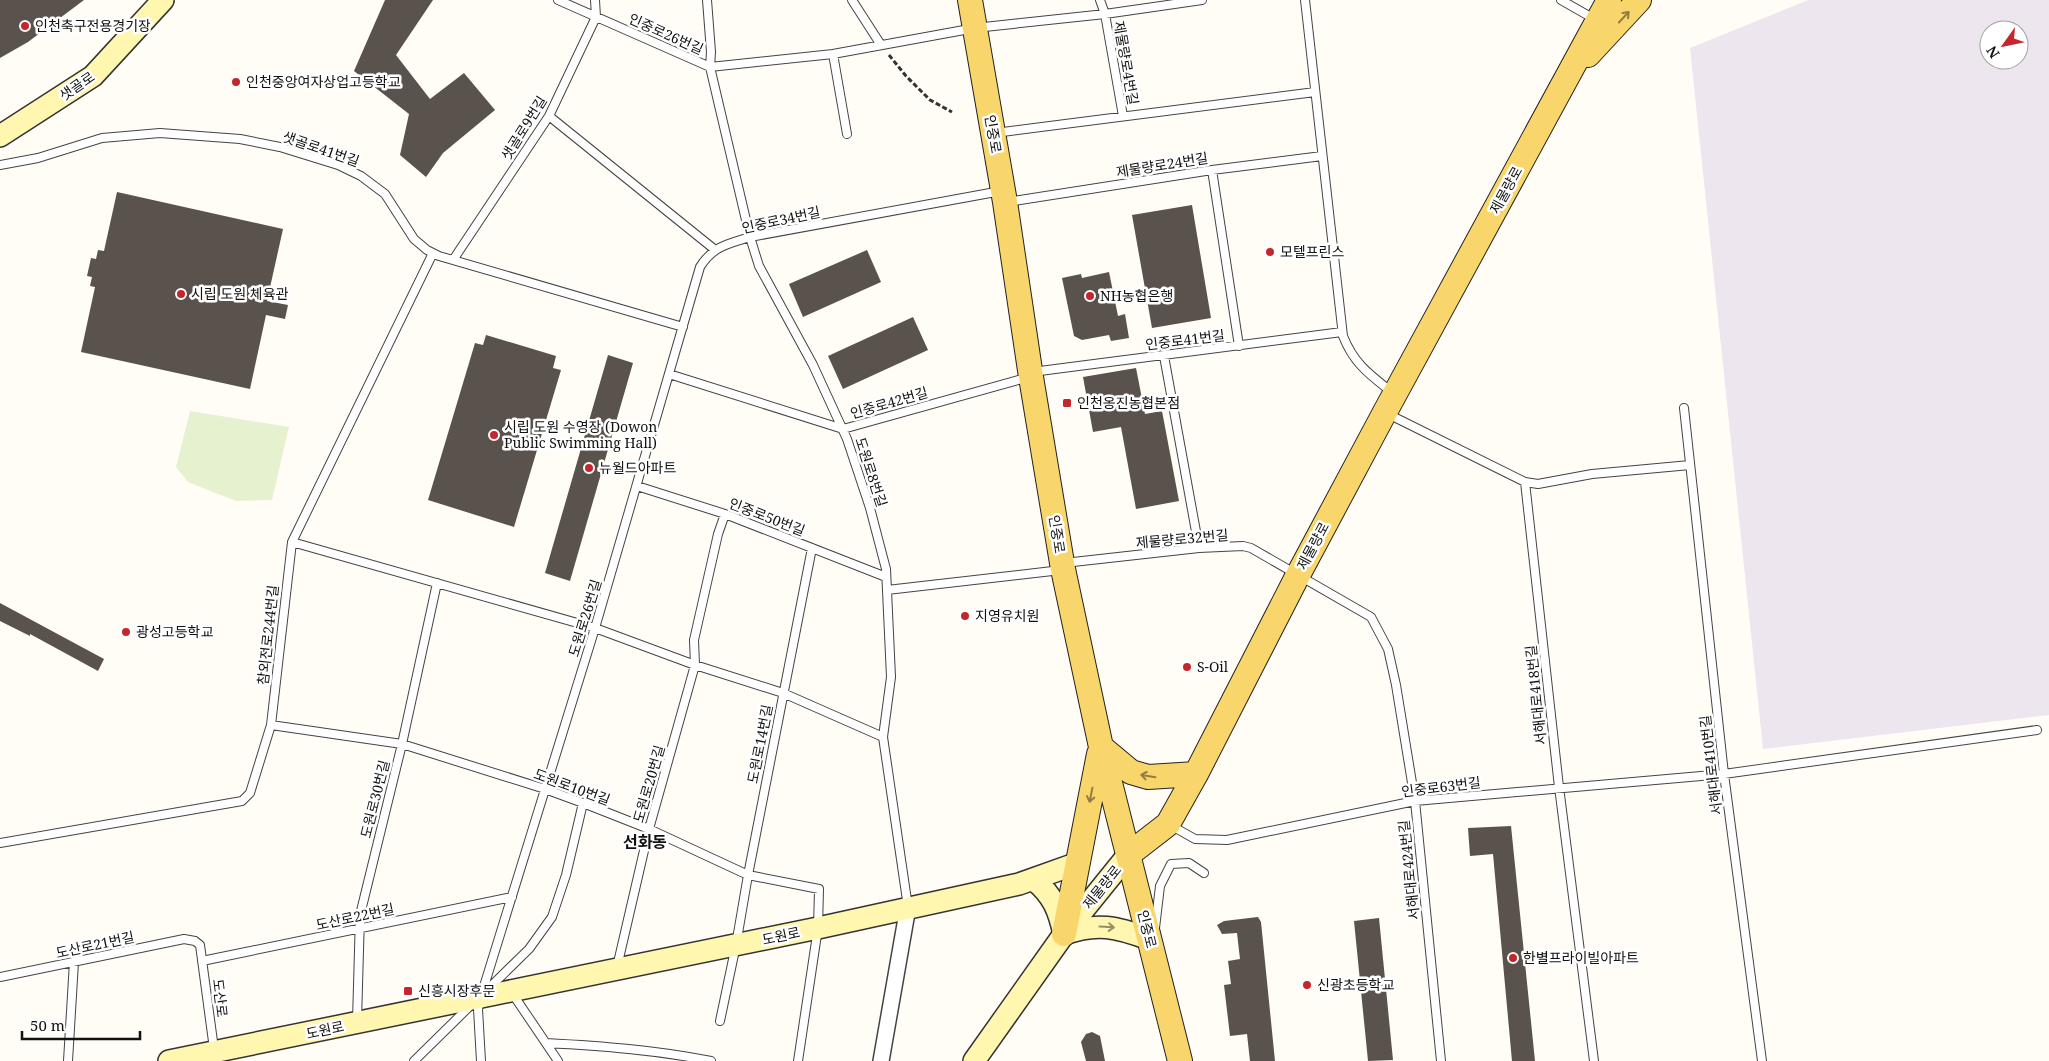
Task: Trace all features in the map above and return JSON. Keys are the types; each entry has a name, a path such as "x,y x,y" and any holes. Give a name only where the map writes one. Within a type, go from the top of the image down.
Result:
{"main road":[{"name":"인중로","path":"970,0 1004,196 1031,375 1063,566 1101,747 1180,1061"},
{"name":"제물량로","path":"1128,855 1168,824 1390,403 1609,0"},
{"path":"1566,78 1640,0"},
{"path":"1064,934 1101,747 1131,772 1148,777 1196,774"}],"street":[{"name":"샛골로","path":"0,136 93,76 163,0"},
{"name":"제물량로","path":"974,1061 1064,934 1128,855"},
{"name":"도원로","path":"169,1061 215,1057 480,996 818,928 1034,880 1078,863"},
{"path":"1034,880 1052,896 1060,914 1064,934 1081,928 1112,927 1151,946"},
{"path":"881,1061 908,907"}],"lane":[{"name":"인중로26번길","path":"558,0 710,67 833,54 975,28"},
{"name":"샛골로9번길","path":"453,260 549,116 596,17 595,0"},
{"name":"인중로26번길","path":"707,0 711,52 710,67"},
{"path":"852,0 881,45"},
{"name":"제물량로4번길","path":"1100,0 1105,14 1123,116"},
{"name":"제물량로4번길","path":"975,28 1105,14 1197,0"},
{"path":"1305,0 1342,332 1349,352 1390,403 1525,482 1538,484 1592,474 1690,465"},
{"path":"1561,0 1597,21"},
{"path":"833,54 847,134"},
{"name":"도원로8번길","path":"710,67 750,237 759,266 813,365 843,429 870,508 886,576 891,677 883,737 908,907"},
{"path":"992,134 1315,92"},
{"path":"549,116 714,249"},
{"name":"샛골로41번길","path":"0,165 38,158 102,138 160,133 240,139 280,147 338,166 361,176 385,194 414,239 433,253 683,327"},
{"name":"제물량로24번길","path":"1004,196 1322,156"},
{"path":"1212,170 1239,346"},
{"name":"인중로34번길","path":"714,249 750,237 1004,196"},
{"name":"도원로26번길","path":"480,996 596,628 700,267 707,255 714,249"},
{"name":"참외전로244번길","path":"0,842 242,801 250,792 271,724 292,542 433,253"},
{"name":"인중로41번길","path":"1031,375 1342,332"},
{"path":"1164,356 1199,548"},
{"name":"인중로42번길","path":"669,374 843,429 1031,375"},
{"name":"서해대로410번길","path":"1684,408 1724,774 1762,1061"},
{"name":"서해대로418번길","path":"1525,482 1558,787 1594,1061"},
{"name":"인중로50번길","path":"637,486 725,514 886,576"},
{"path":"696,665 694,640 718,534 725,514"},
{"path":"292,542 596,628 696,665 783,693 883,737"},
{"name":"제물량로32번길","path":"1063,566 1199,548 1243,546 1298,575"},
{"name":"도원로14번길","path":"720,1021 812,548"},
{"path":"887,590 1063,566"},
{"name":"서해대로424번길","path":"1298,575 1371,616 1388,648 1415,801 1441,1061"},
{"name":"도원로30번길","path":"357,1023 360,914 402,744 437,583"},
{"name":"도원로20번길","path":"616,969 649,829 696,665"},
{"name":"도원로10번길","path":"271,724 402,744 545,789 583,803 649,829 748,875 819,889 818,928"},
{"name":"인중로63번길","path":"1168,824 1195,839 1227,840 1415,801 1724,774 2037,730"},
{"path":"414,1061 529,949 552,917 566,875 583,803"},
{"path":"1151,946 1160,886 1171,864 1189,863 1204,873"},
{"name":"도산로22번길","path":"202,961 512,897"},
{"path":"798,1061 818,928"},
{"name":"도산로21번길","path":"0,977 184,939 195,941"},
{"name":"도산로","path":"195,941 200,945 215,1057"},
{"path":"68,1061 74,962"},
{"path":"511,991 558,1061"},
{"path":"480,996 478,1008 481,1061"},
{"path":"546,1043 620,1048 711,1061"}],"path":[{"path":"881,45 906,76 930,100 952,112"}],"shaded area":[{"path":"1808,0 2049,0 2049,715 1763,749 1690,48"}],"green space":[{"path":"190,411 289,427 272,500 236,501 188,482 176,467"}],"building":[{"name":"인천축구전용경기장","path":"0,0 84,0 28,42 0,58"},
{"path":"385,0 433,0 396,55 430,99 464,73 495,110 443,153 426,177 400,155 409,114 354,71"},
{"name":"시립 도원 체육관","path":"117,192 283,229 267,301 288,305 285,319 266,315 250,389 81,352 95,287 90,286 92,277 87,276 91,258 96,259 98,250 104,251"},
{"path":"1192,205 1211,318 1152,328 1132,215"},
{"path":"867,250 881,282 803,317 789,284"},
{"name":"NH농협은행","path":"1109,272 1118,316 1125,314 1129,338 1111,341 1109,335 1082,340 1074,336 1062,278 1081,274 1082,278"},
{"path":"913,317 928,350 843,389 828,356"},
{"name":"시립 도원 수영장 (Dowon Public Swimming Hall)","path":"486,335 556,356 553,368 561,370 514,527 428,500 475,343 483,345"},
{"name":"뉴월드아파트","path":"608,355 633,363 570,581 545,573"},
{"path":"1136,368 1145,414 1162,411 1179,501 1136,509 1121,427 1093,432 1083,377"},
{"path":"0,603 104,659 98,671 30,634 30,636 0,621"},
{"name":"한별프라이빌아파트","path":"1511,826 1535,1061 1512,1061 1493,854 1470,856 1468,828"},
{"path":"1258,917 1261,922 1275,1061 1250,1061 1247,1034 1230,1036 1224,985 1231,984 1228,961 1240,959 1237,933 1222,934 1217,925 1224,921"},
{"path":"1379,918 1393,1060 1368,1061 1354,921"},
{"path":"1092,1032 1100,1036 1105,1061 1086,1061 1081,1042 1086,1034"}],"place":[{"name":"인천축구전용경기장","path":"25,26"},
{"name":"인천중앙여자상업고등학교","path":"236,82"},
{"name":"모텔프린스","path":"1270,252"},
{"name":"시립 도원 체육관","path":"181,294"},
{"name":"NH농협은행","path":"1090,296"},
{"name":"인천옹진농협본점","path":"1067,403"},
{"name":"시립 도원 수영장 (Dowon Public Swimming Hall)","path":"494,435"},
{"name":"뉴월드아파트","path":"589,468"},
{"name":"지영유치원","path":"965,616"},
{"name":"광성고등학교","path":"126,632"},
{"name":"S-Oil","path":"1187,667"},
{"name":"한별프라이빌아파트","path":"1513,958"},
{"name":"신광초등학교","path":"1307,985"},
{"name":"신흥시장후문","path":"408,991"}],"district":[{"name":"선화동","path":"645,842"}]}
